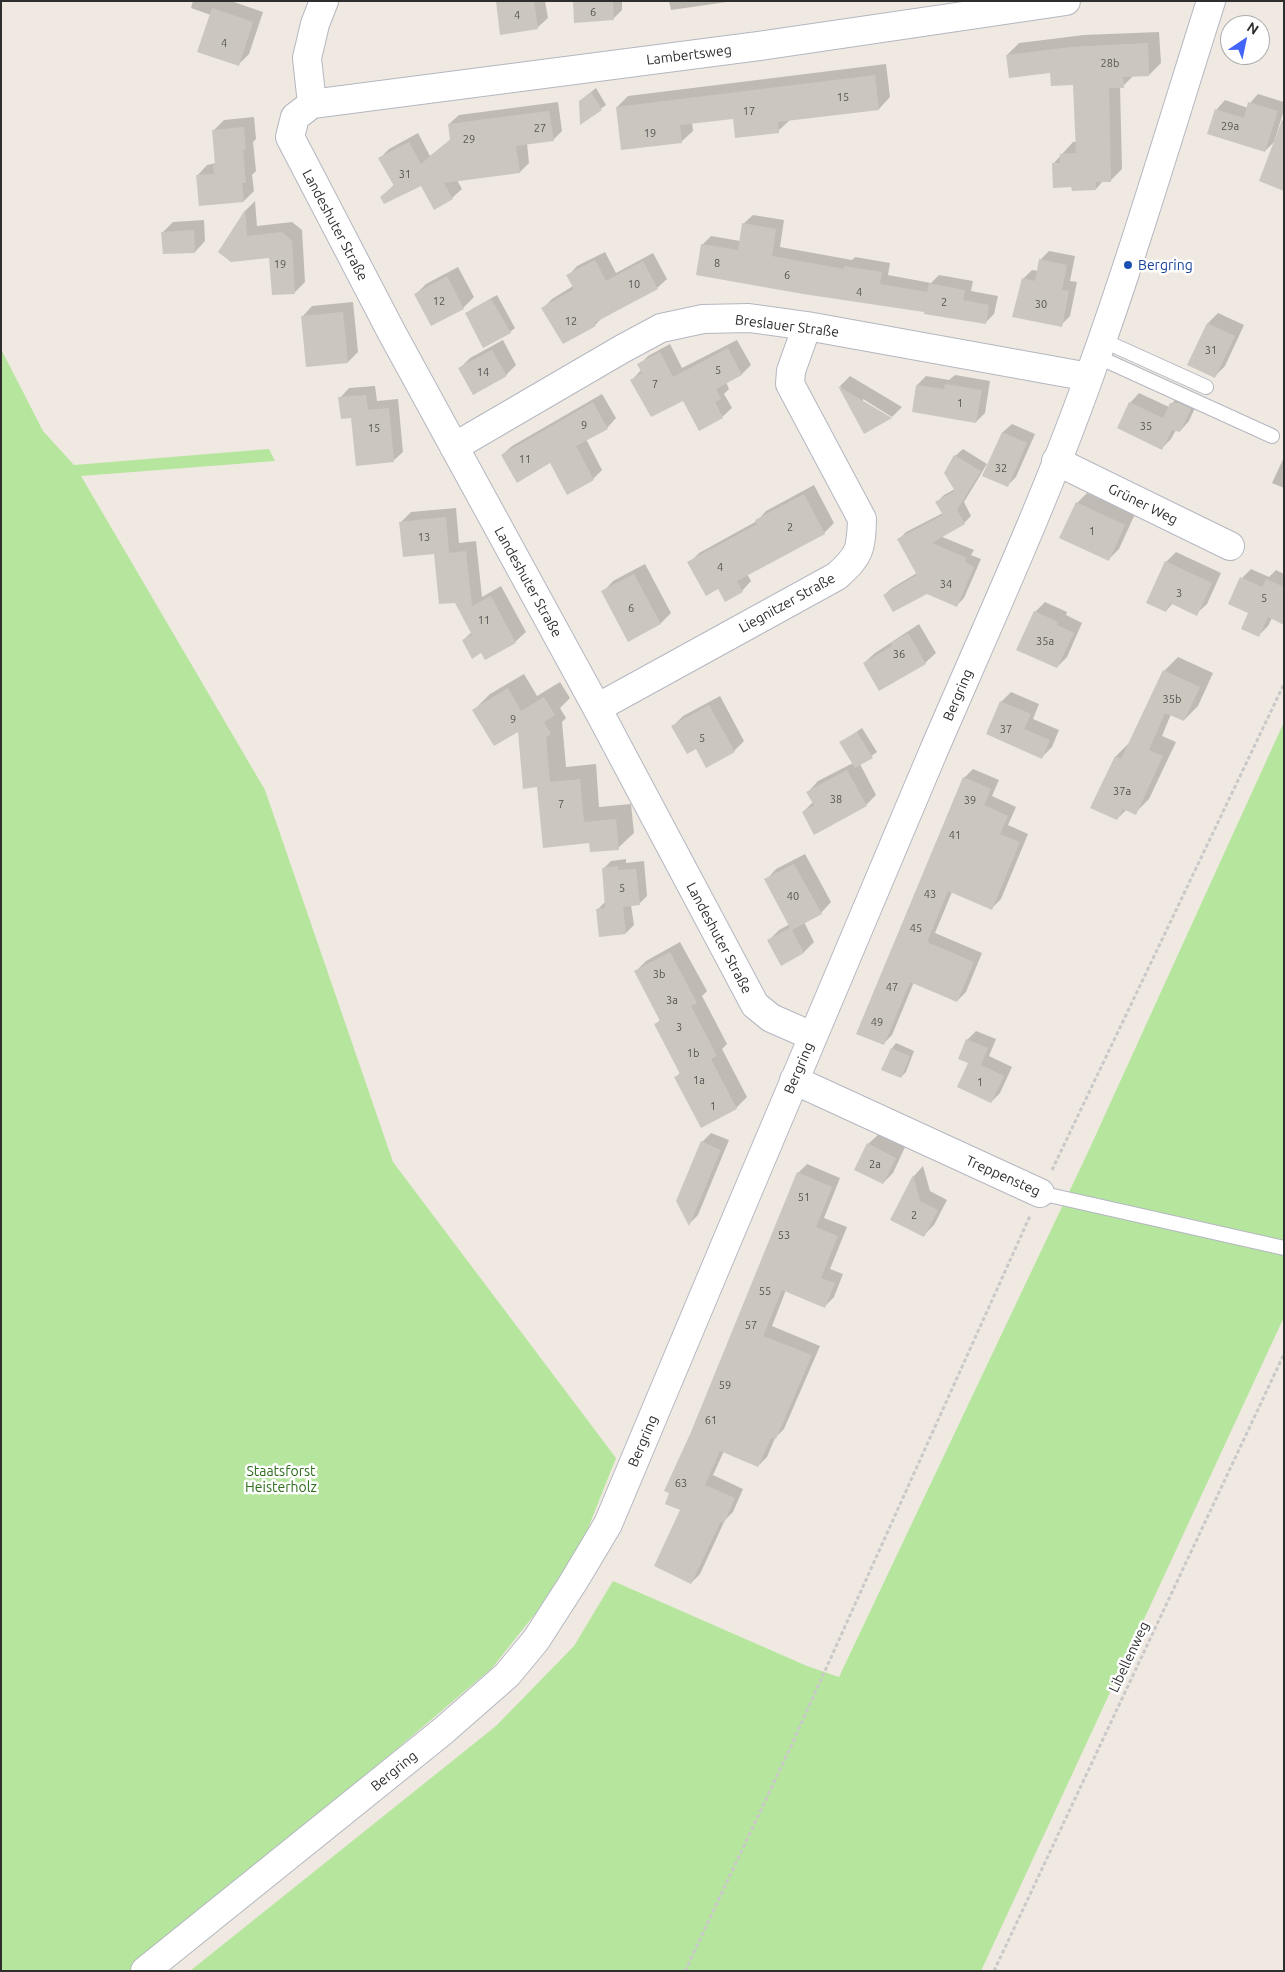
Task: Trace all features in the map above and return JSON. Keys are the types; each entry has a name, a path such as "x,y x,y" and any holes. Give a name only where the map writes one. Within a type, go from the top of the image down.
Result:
{"street":[{"path":"312,104 307,58 315,24 324,1"},
{"name":"Lambertsweg","path":"312,104 750,48 981,7 1066,1"},
{"name":"Bergring","path":"145,1971 443,1731 507,1675 536,1640 574,1582 608,1524 812,1036 855,939 1056,461 1096,358 1128,265 1211,1"},
{"name":"Landeshuter Straße","path":"312,104 295,118 290,137 454,447 755,1005 771,1018 812,1036"},
{"name":"Breslauer Straße","path":"454,447 661,328 703,319 740,318 1096,358"},
{"name":"Liegnitzer Straße","path":"596,708 837,576 854,560 861,543 862,520 790,384 791,371 808,326"},
{"name":"Grüner Weg","path":"1056,461 1230,546"},
{"name":"Treppensteg","path":"794,1080 1040,1193"}],"lane":[{"path":"1096,358 1206,386"},
{"path":"1096,358 1272,436"},
{"name":"Treppensteg","path":"1040,1193 1284,1248"}],"path":[{"path":"685,1971 792,1744 1040,1193 1284,684"},
{"name":"Libellenweg","path":"994,1971 1284,1354"}],"green space":[{"name":"Staatsforst Heisterholz","path":"1,349 43,431 74,465 269,449 275,461 81,476 265,790 393,1162 616,1458 573,1566 492,1668 135,1971 1,1971"},
{"path":"1284,722 1284,1317 981,1971 190,1971 496,1726 574,1646 613,1581 807,1666 839,1677 1088,1152"}],"building":[{"path":"496,1 534,1 538,29 500,35"},
{"path":"573,1 613,1 614,20 574,23"},
{"path":"212,8 253,22 239,66 197,52"},
{"path":"1148,43 1149,76 1123,77 1124,88 1109,88 1111,182 1096,182 1096,190 1072,191 1071,187 1053,188 1052,163 1060,163 1060,154 1076,153 1073,85 1051,86 1050,73 1009,78 1006,55 1071,47"},
{"path":"875,75 879,110 778,122 779,133 735,138 733,119 680,125 682,143 621,150 616,107"},
{"path":"591,92 602,110 580,125 579,101"},
{"path":"1248,102 1278,111 1265,152 1207,134 1215,109 1244,118"},
{"path":"549,111 554,141 516,146 520,173 444,183 453,199 434,210 421,186 384,204 380,197 394,186 378,158 409,142 421,164 450,140 448,124"},
{"path":"1282,120 1284,121 1284,191 1259,181"},
{"path":"244,127 246,150 243,150 246,183 242,183 244,202 199,206 196,175 214,174 212,130"},
{"path":"245,210 247,236 282,232 292,241 295,294 272,295 269,258 231,262 218,252"},
{"path":"742,223 776,229 772,256 844,269 844,266 882,272 880,284 927,292 929,283 965,290 963,300 989,305 986,324 924,314 924,312 803,294 696,275 701,244 738,250"},
{"path":"194,230 195,253 163,254 161,232"},
{"path":"1039,259 1067,265 1062,290 1069,291 1062,327 1012,317 1022,278 1035,281"},
{"path":"595,260 606,281 643,261 658,289 594,323 596,326 563,344 541,308 574,289 566,275"},
{"path":"447,276 464,309 431,326 414,294"},
{"path":"491,299 511,333 483,348 465,313"},
{"path":"343,312 348,363 306,367 301,316"},
{"path":"1207,323 1235,336 1215,378 1187,365"},
{"path":"728,348 742,375 716,389 721,399 715,402 723,418 699,431 683,401 651,417 630,380 642,373 637,364 660,352 673,377"},
{"path":"492,350 507,376 473,395 458,368"},
{"path":"945,384 982,390 976,423 912,412 916,385 944,389"},
{"path":"838,386 892,418 864,434"},
{"path":"366,395 368,410 389,408 394,462 356,466 351,418 341,419 338,397"},
{"path":"593,402 608,429 576,446 594,480 567,495 550,463 517,483 501,455"},
{"path":"1129,402 1163,418 1170,403 1179,403 1191,409 1180,432 1172,430 1162,450 1117,428"},
{"path":"1002,432 1027,443 1008,487 982,476"},
{"path":"954,455 981,471 957,510 965,524 932,543 967,558 965,562 974,567 957,607 927,594 893,612 883,595 917,575 897,539 943,515 935,502 955,491 944,473"},
{"path":"804,494 825,534 737,581 743,592 725,602 718,589 706,596 687,562 757,524 755,520"},
{"path":"1076,502 1125,525 1109,561 1059,538"},
{"path":"446,517 449,553 466,551 472,606 491,596 516,643 485,660 481,653 472,659 462,640 472,635 455,603 439,604 434,554 403,557 399,522"},
{"path":"1165,561 1212,583 1197,616 1170,603 1166,612 1146,603"},
{"path":"634,574 661,624 628,642 601,591"},
{"path":"1240,577 1262,587 1266,579 1284,587 1284,625 1268,617 1259,637 1241,629 1248,613 1228,604"},
{"path":"1034,611 1058,622 1057,625 1074,633 1057,668 1016,650"},
{"path":"908,633 926,664 879,691 863,663 892,646 891,643"},
{"path":"1163,670 1200,687 1184,721 1165,713 1149,750 1163,756 1136,815 1123,809 1117,820 1090,808 1115,756 1121,759"},
{"path":"508,688 521,711 544,697 555,715 544,722 551,734 546,737 550,782 580,779 584,822 616,819 619,850 590,852 589,843 543,848 537,787 523,789 518,732 494,746 472,710"},
{"path":"1000,701 1031,714 1024,729 1050,740 1042,759 986,734"},
{"path":"709,705 735,752 706,768 696,749 687,754 671,726"},
{"path":"857,732 873,758 855,768 839,742"},
{"path":"847,770 867,806 814,835 802,812 814,805 806,792"},
{"path":"963,777 991,789 984,805 1008,816 1000,834 1020,842 992,910 948,891 927,942 974,962 957,1002 910,982 884,1045 856,1034"},
{"path":"794,864 822,914 792,930 804,953 781,966 767,940 790,928 764,879"},
{"path":"618,866 618,870 636,869 640,905 623,907 626,934 599,937 596,909 605,908 602,868"},
{"path":"670,952 697,1003 691,1006 717,1056 711,1059 737,1109 701,1128 674,1077 680,1074 654,1024 660,1021 634,971"},
{"path":"966,1039 988,1048 981,1065 1004,1076 991,1103 957,1087 968,1063 958,1059"},
{"path":"891,1048 910,1056 901,1078 881,1070"},
{"path":"701,1141 721,1150 689,1226 676,1201"},
{"path":"867,1143 896,1158 883,1184 854,1170"},
{"path":"797,1172 832,1187 816,1227 838,1236 821,1278 835,1283 825,1308 782,1290 763,1336 812,1355 776,1439 771,1438 758,1467 720,1451 705,1485 735,1498 724,1523 721,1521 691,1584 654,1566 680,1510 665,1504 669,1493 664,1491 691,1432"},
{"path":"913,1175 920,1201 938,1210 924,1237 890,1220"}],"place":[{"name":"Bergring","path":"1128,265"}]}
